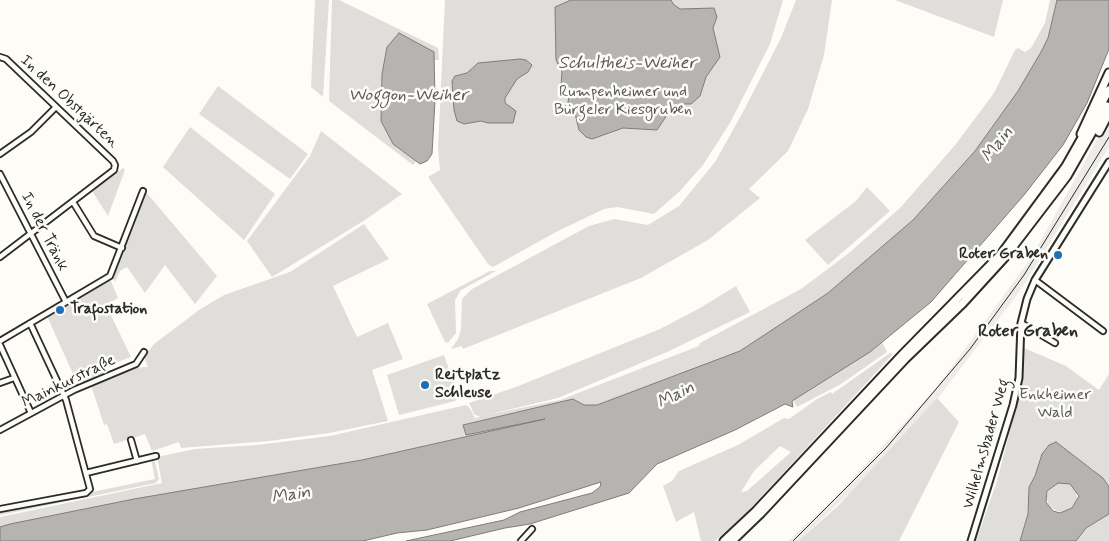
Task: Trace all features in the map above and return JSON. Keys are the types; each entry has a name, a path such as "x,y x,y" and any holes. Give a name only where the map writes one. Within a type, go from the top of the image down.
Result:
{"main road":[{"path":"1066,166 1109,73"},
{"path":"724,541 756,511 903,354 1002,253 1066,166 1109,90"},
{"path":"1067,176 1109,101"},
{"path":"732,541 760,514 905,359 963,303 1018,242 1085,155 1109,112"}],"street":[{"name":"In den Obstgärten","path":"0,57 6,59 55,108 113,161 114,170 72,202"},
{"path":"0,154 31,132 55,108"},
{"name":"Wilhelmsbader Weg","path":"972,541 1013,405 1019,378 1021,323 1027,298 1035,280 1109,162"},
{"name":"In der Tränk","path":"0,174 66,302"},
{"path":"0,341 110,276 143,191"},
{"path":"0,257 72,202 94,236 122,248"},
{"path":"1035,280 1103,331"},
{"path":"0,509 89,491 86,473 64,395 30,323"},
{"path":"1021,323 1055,343"},
{"path":"0,345 31,413"},
{"name":"Mainkurstraße","path":"0,430 64,395 136,364 144,352"},
{"path":"0,383 14,378"},
{"path":"131,440 137,461"},
{"path":"86,473 156,456"},
{"path":"521,541 532,529"}],"shaded area":[{"path":"1109,118 1109,147 1020,291 941,394 854,489 798,541 788,541 832,501 937,387 1031,258"}],"green space":[{"path":"315,0 329,0 323,97 311,87"},
{"path":"332,0 339,0 438,48 439,60 434,60 434,52 387,47 382,74 381,121 393,144 416,161 413,165 329,101"},
{"name":"Rumpenheimer und Bürgeler Kiesgruben","path":"445,0 783,0 770,44 730,123 703,165 680,191 654,214 617,207 604,209 556,232 493,267 488,264 428,177 440,170 438,148"},
{"path":"796,0 832,0 824,55 808,109 788,151 749,189 760,198 708,240 641,278 463,349 462,346 451,349 458,339 461,330 462,299 472,289 589,226 614,219 648,225 679,206 715,162 781,38"},
{"path":"895,0 1003,0 994,37"},
{"path":"1050,0 1057,0 1048,38 1018,91 975,151 913,220 828,293 740,351 597,405 584,405 573,399 463,425 466,435 521,424 362,460 135,499 0,527 0,517 162,483 157,457 195,449 257,445 330,436 466,405 475,418 480,417 474,414 469,403 516,387 660,329 736,286 750,312 667,352 558,398 486,415 560,400 699,346 700,343 801,289 849,253 901,207 956,144 994,93 1015,50 1018,48 1025,52 1031,48 1045,23"},
{"path":"218,86 308,154 290,179 199,114"},
{"path":"190,127 275,194 244,240 163,167"},
{"path":"321,131 402,194 365,220 272,277 247,241 310,156"},
{"path":"123,168 125,170 108,216 92,191"},
{"path":"867,187 890,211 828,265 805,240 856,201"},
{"path":"146,192 217,276 195,304 165,265 145,293 127,267 120,271 115,282 113,279"},
{"path":"364,224 389,259 333,286 357,337 388,323 403,359 372,370 388,421 329,433 269,441 181,448 179,442 152,451 145,434 114,444 107,424 104,425 91,385 133,368 148,367 144,357 154,344 199,310 224,295 290,272"},
{"path":"490,271 496,271 461,290 455,300 456,333 448,343 445,342 427,304"},
{"path":"108,280 111,281 118,298 106,305 131,357 107,366 107,373 78,385 47,316"},
{"path":"882,342 887,352 841,384 797,407 793,400"},
{"name":"Enkheimer Wald","path":"1024,348 1066,366 1099,390 1109,374 1109,487 1093,469 1053,443 1042,454 1035,476 1029,487 1028,514 1020,541 976,541 997,481 1023,381"},
{"path":"890,353 893,354 748,511 715,541 701,541 694,512 676,522 663,486 672,481 679,471 738,445 784,418 789,419 817,399 831,392 832,394","holes":["780,446 791,452 747,491 741,492 754,471"]},
{"path":"444,355 459,397 455,401 399,415 387,375"},
{"path":"937,398 959,422 899,541 798,541 838,506"},
{"path":"151,459 155,462 159,479 156,483 0,515 0,511 155,479"},
{"path":"1062,482 1073,486 1077,497 1073,508 1062,512 1051,508 1047,497 1051,486"},
{"path":"1109,514 1109,541 1076,541 1086,528"}],"water":[{"name":"Schultheis-Weiher","path":"571,0 671,0 680,9 714,8 717,17 713,28 720,57 706,77 700,96 691,104 679,104 671,109 657,130 623,128 592,139 586,137 579,130 574,109 568,103 569,93 561,85 562,72 556,60 555,7"},
{"name":"Main","path":"1057,0 1109,0 1109,49 1087,103 1063,145 1024,195 931,302 870,352 792,401 793,407 785,404 735,430 657,464 629,493 530,524 450,541 406,541 504,520 520,512 592,493 600,487 601,482 519,508 427,530 397,533 363,541 0,541 0,527 10,524 134,499 362,460 545,419 466,435 463,425 573,399 584,405 597,405 740,351 828,293 913,220 975,151 1018,91 1048,38"},
{"name":"Woggon-Weiher","path":"399,33 434,52 435,101 432,154 427,161 420,164 393,144 381,121 382,74 387,47"},
{"path":"526,60 532,65 528,72 517,79 505,98 505,103 516,111 513,123 488,123 481,121 464,124 457,121 454,110 452,81 455,76 467,73 478,63"},
{"path":"1056,442 1103,478 1109,487 1109,514 1086,528 1076,541 1020,541 1028,514 1029,487 1035,476 1042,454 1049,445","holes":["1058,483 1070,484 1079,496 1072,508 1060,513 1053,511 1046,502 1047,491"]}],"railway":[{"path":"793,541 886,448 970,349 1024,275 1109,137"}],"place":[{"name":"Roter Graben","path":"1058,255"},
{"name":"Trafostation","path":"60,310"},
{"name":"Reitplatz Schleuse","path":"425,385"}],"district":[{"name":"Roter Graben","path":"1028,332"}]}
